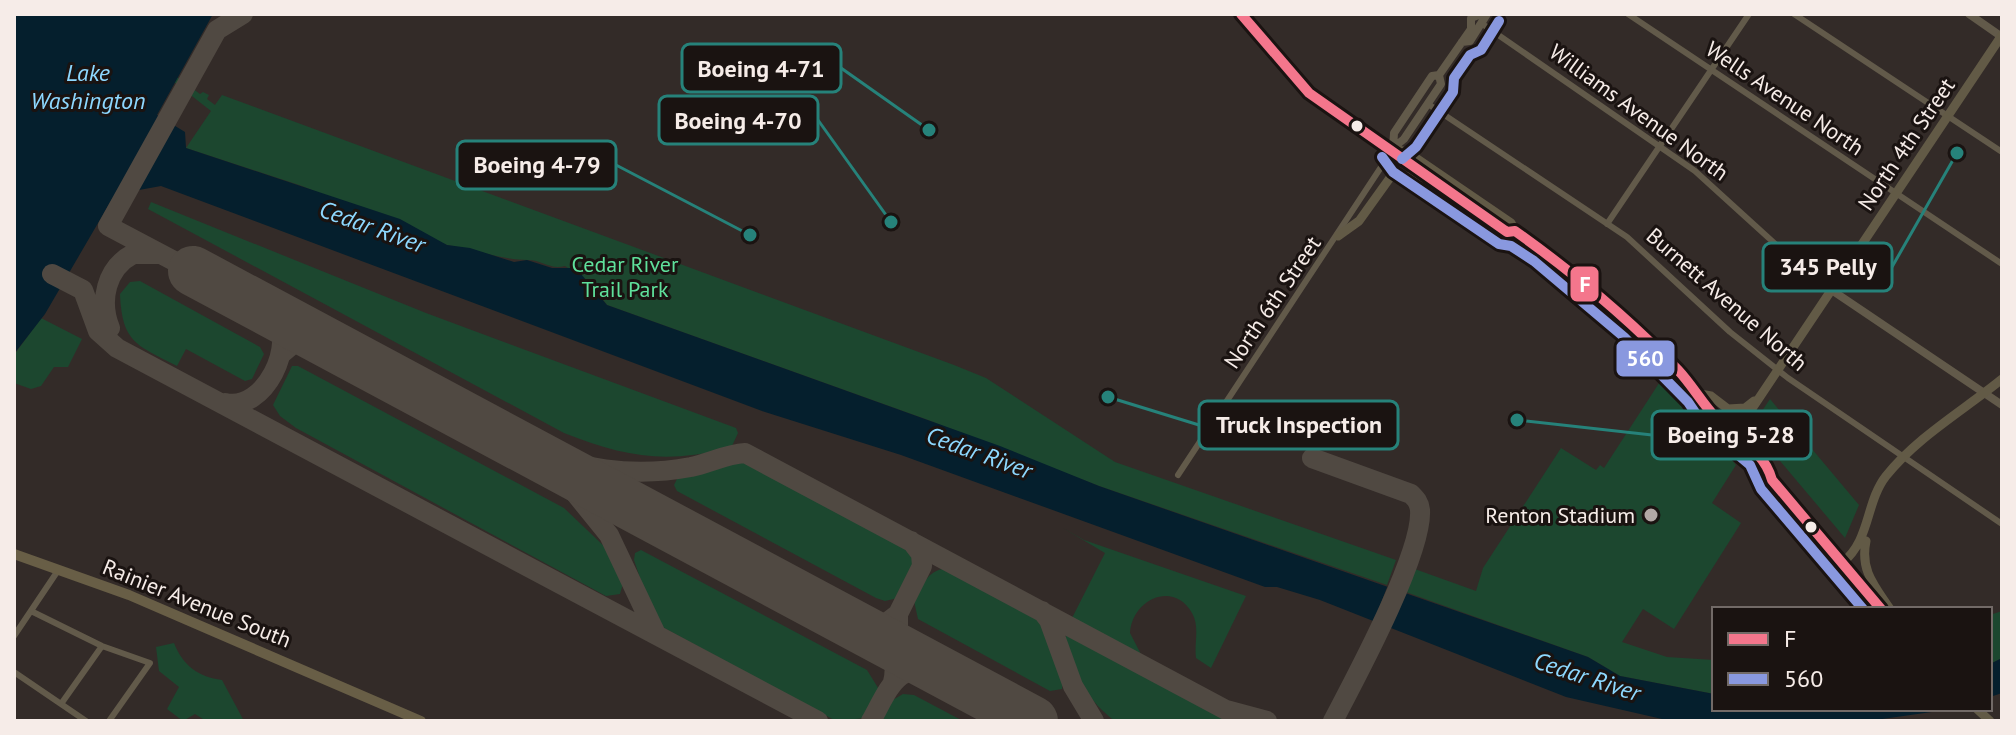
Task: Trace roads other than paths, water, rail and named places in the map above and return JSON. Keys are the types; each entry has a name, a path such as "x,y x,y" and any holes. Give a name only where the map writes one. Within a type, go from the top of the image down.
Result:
{"main road":[{"path":"1241,14 1309,93 1393,149 1401,160 1507,232 1515,231"},
{"name":"North 4th Street","path":"1735,434 2002,36"},
{"path":"1393,149 1407,152 1511,223 1515,231 1607,298 1726,415 1728,425 1743,444 1742,453 1761,476 1772,480 1879,607"},
{"path":"1338,236 1359,221 1392,175 1430,179"},
{"path":"1842,563 1859,547 1877,491 1905,456 2002,379"},
{"path":"1705,395 1728,409 1745,408 1757,399"},
{"path":"1871,511 1863,558 1865,572 1889,607"},
{"name":"Rainier Avenue South","path":"14,554 59,569 421,721"},
{"path":"1979,711 1990,721"}],"street":[{"name":"North 6th Street","path":"1462,43 1470,41 1481,18 1487,14"},
{"name":"Wells Avenue North","path":"1628,14 2002,264"},
{"path":"1607,224 1749,14"},
{"path":"1794,14 2002,152"},
{"path":"1969,14 2002,36"},
{"name":"North 6th Street","path":"1393,149 1394,133 1432,76 1439,75 1462,43 1462,32 1473,16"},
{"path":"1473,16 1481,18"},
{"name":"Williams Avenue North","path":"1481,18 1661,145 1721,192 1804,270 2002,405"},
{"name":"North 6th Street","path":"1178,475 1393,149 1428,104 1441,84 1439,75"},
{"name":"Burnett Avenue North","path":"1428,104 1641,248 1730,332 1777,370 2002,524"},
{"path":"14,636 59,569"},
{"path":"31,611 102,646 150,663 109,721"},
{"path":"61,704 102,646"},
{"path":"14,672 86,721"}],"water":[{"path":"14,14 213,14 157,115 185,132 186,148 400,219 447,245 470,248 514,262 527,260 552,268 576,268 607,305 1000,446 1099,486 1588,657 1620,676 1712,694 1712,711 1939,711 1868,721 1662,719 1566,697 1320,600 1277,587 1265,587 901,455 765,412 161,186 139,190 122,182 45,314 14,354"},
{"path":"2002,658 2002,693 1992,696 1992,663"}],"place":[{"name":"Boeing 4-71","path":"929,130"},
{"name":"345 Pelly","path":"1957,153"},
{"name":"Boeing 4-70","path":"891,222"},
{"name":"Boeing 4-79","path":"750,235"},
{"name":"Truck Inspection","path":"1108,397"},
{"name":"Boeing 5-28","path":"1517,420"},
{"name":"Renton Stadium","path":"1651,515"}],"water label":[{"name":"Lake Washington","path":"88,87"},
{"name":"Cedar River","path":"372,227"},
{"name":"Cedar River","path":"979,453"},
{"name":"Cedar River","path":"1587,677"}],"park label":[{"name":"Cedar River Trail Park","path":"625,276"}]}
